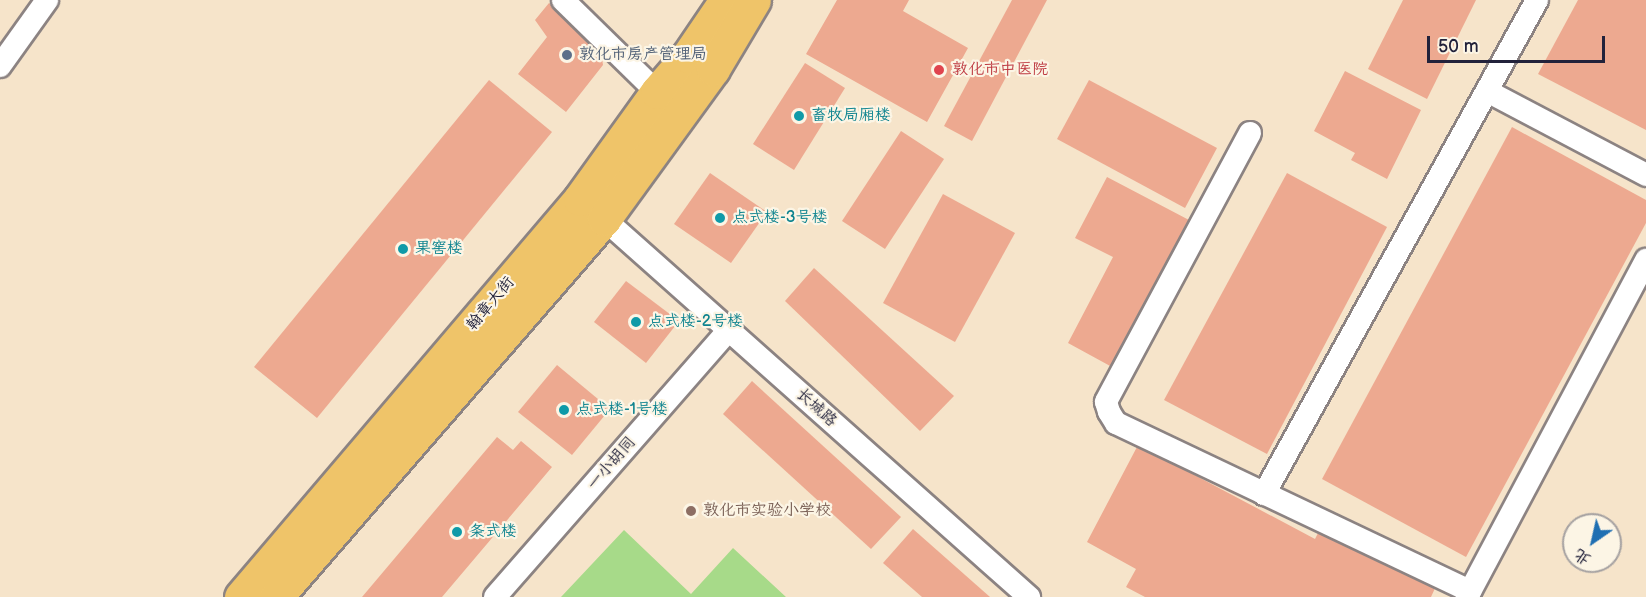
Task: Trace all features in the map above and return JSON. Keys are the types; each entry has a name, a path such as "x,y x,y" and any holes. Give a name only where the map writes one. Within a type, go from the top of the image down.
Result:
{"main road":[{"name":"翰章大街","path":"241,597 580,199 657,92 688,56 726,0"},
{"name":"翰章大街","path":"276,597 604,219 713,69 754,0"}],"street":[{"path":"0,66 47,0"},
{"path":"563,0 657,92"},
{"path":"1264,494 1538,0"},
{"path":"1487,91 1646,175"},
{"path":"1250,133 1106,402 1116,423 1469,594 1646,260"},
{"name":"长城路","path":"604,219 1029,597"},
{"name":"一小胡同","path":"495,597 729,330"}],"green space":[{"path":"624,530 691,594 733,548 786,597 561,597"}],"building":[{"path":"837,0 909,0 903,11 968,48 927,122 806,54"},
{"path":"1012,0 1047,0 972,141 944,126"},
{"path":"1403,0 1476,0 1427,99 1368,69"},
{"path":"1578,0 1646,0 1646,130 1538,74"},
{"name":"敦化市房产管理局","path":"549,3 600,45 603,65 566,112 518,74 547,37 535,20"},
{"name":"畜牧局厢楼","path":"805,63 845,88 794,170 753,144"},
{"path":"1345,71 1421,110 1387,179 1351,160 1355,153 1314,131"},
{"name":"果窖楼","path":"489,80 552,132 317,418 254,367"},
{"path":"1089,80 1217,148 1185,208 1057,139"},
{"path":"1512,127 1646,200 1646,223 1466,557 1322,479"},
{"path":"901,131 944,159 885,249 842,221"},
{"name":"点式楼-3号楼","path":"710,173 767,212 731,263 674,224"},
{"path":"1287,173 1387,227 1267,454 1164,400"},
{"path":"1107,177 1189,220 1112,367 1068,343 1113,257 1075,238"},
{"path":"943,194 1015,233 955,342 883,303"},
{"path":"814,268 954,396 920,431 785,301"},
{"name":"点式楼-2号楼","path":"626,281 679,321 646,363 594,322"},
{"name":"点式楼-1号楼","path":"557,365 610,409 572,455 518,412"},
{"path":"752,381 901,517 871,549 723,414"},
{"name":"条式楼","path":"497,437 513,450 521,441 552,467 442,597 362,597"},
{"path":"1138,445 1315,539 1322,525 1436,586 1431,597 1145,597 1126,587 1136,569 1087,542"},
{"path":"913,529 990,597 922,597 883,563"}],"place":[{"name":"敦化市房产管理局","path":"567,55"},
{"name":"敦化市中医院","path":"939,70"},
{"name":"畜牧局厢楼","path":"799,116"},
{"name":"点式楼-3号楼","path":"720,218"},
{"name":"果窖楼","path":"403,249"},
{"name":"点式楼-2号楼","path":"636,322"},
{"name":"点式楼-1号楼","path":"564,410"},
{"name":"敦化市实验小学校","path":"691,511"},
{"name":"条式楼","path":"457,532"}]}
